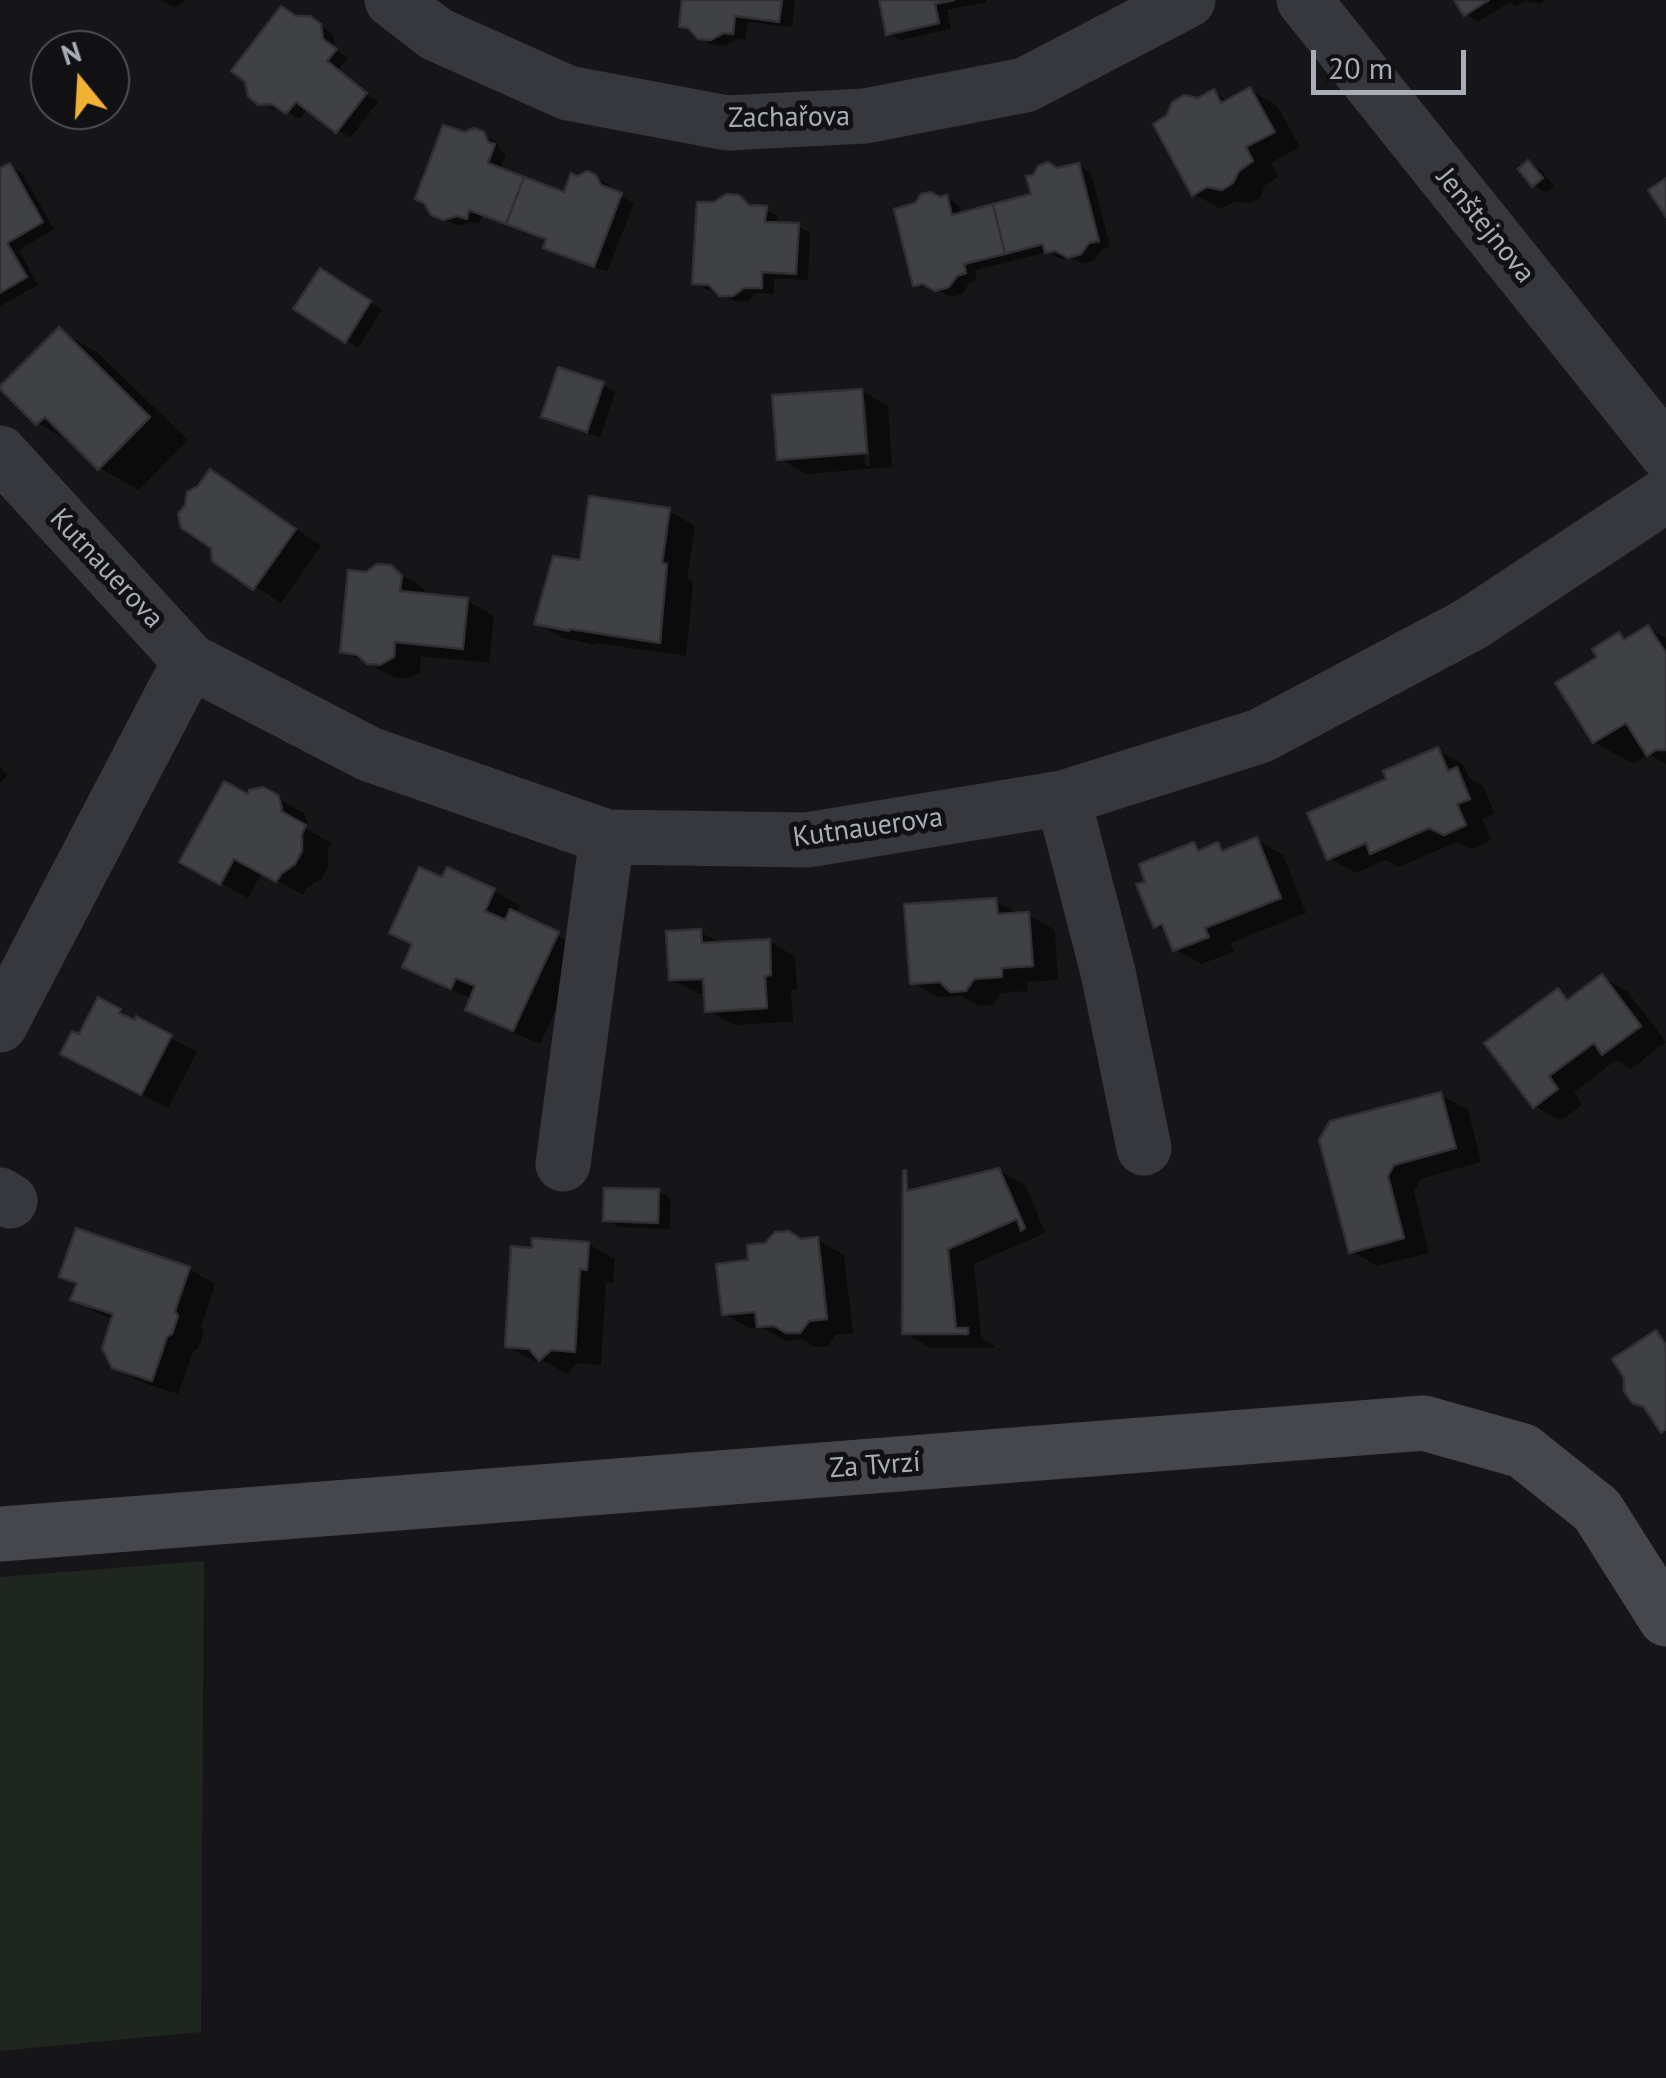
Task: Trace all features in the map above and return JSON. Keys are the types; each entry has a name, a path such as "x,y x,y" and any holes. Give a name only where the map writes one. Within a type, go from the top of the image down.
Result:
{"street":[{"name":"Zachařova","path":"392,0 436,34 568,94 727,123 864,116 1024,85 1188,0"},
{"name":"Jenštejnova","path":"1304,0 1666,452"},
{"name":"Kutnauerova","path":"0,454 190,660 369,754 608,837 807,840 1063,798 1260,736 1471,624 1666,495"},
{"path":"0,1025 190,660"},
{"path":"1063,798 1108,972 1144,1148"},
{"path":"563,1164 608,837"},
{"name":"Za Tvrzí","path":"0,1534 1424,1423 1523,1451 1596,1510 1666,1619"}],"shaded area":[{"path":"204,1561 201,2032 0,2051 0,1577"}],"building":[{"path":"682,0 782,0 779,22 735,16 733,34 724,33 711,40 698,39 688,28 679,27"},
{"path":"879,0 954,0 935,4 939,23 886,35"},
{"path":"1454,0 1489,0 1464,16"},
{"path":"281,6 321,24 323,39 337,49 327,61 367,93 336,133 296,102 286,114 272,104 258,105 248,96 245,82 231,71"},
{"path":"1250,87 1275,132 1246,147 1253,161 1239,171 1233,183 1222,190 1207,187 1192,196 1153,124 1167,115 1172,102 1184,95 1198,98 1214,89 1221,103"},
{"path":"443,125 465,132 474,128 484,132 488,142 495,144 488,163 524,177 506,224 469,210 467,219 457,216 443,220 431,215 424,203 415,199"},
{"path":"1528,160 1543,178 1532,187 1518,169"},
{"path":"1048,162 1057,168 1079,163 1099,241 1089,243 1081,254 1068,258 1055,251 1045,253 1043,244 1005,254 993,204 1031,194 1026,176"},
{"path":"10,163 43,222 7,243 27,277 0,293 0,168"},
{"path":"587,171 596,175 601,185 622,193 594,267 543,248 546,239 506,224 524,177 564,192 571,173 577,176"},
{"path":"1666,178 1666,217 1648,190"},
{"path":"931,192 940,197 947,195 952,215 993,204 1005,254 964,264 966,273 957,276 949,287 935,291 923,284 913,286 894,209 915,203 921,194"},
{"path":"726,194 739,195 749,205 767,206 765,222 799,223 796,274 762,272 762,288 744,288 733,296 719,296 709,285 692,284 697,202 714,202"},
{"path":"320,268 371,301 345,343 293,309"},
{"path":"59,327 150,417 98,470 45,417 36,425 0,389"},
{"path":"558,367 604,382 587,432 541,417"},
{"path":"862,389 867,453 777,460 772,395"},
{"path":"210,469 296,529 253,590 212,561 211,548 181,528 178,514 185,505 187,492 198,486"},
{"path":"589,496 670,508 662,563 667,564 660,643 534,624 553,556 580,560"},
{"path":"377,564 391,565 402,576 400,591 468,598 463,649 395,642 394,657 380,665 367,664 357,655 340,652 348,570 366,572"},
{"path":"1648,625 1666,653 1666,750 1656,750 1647,756 1626,723 1593,743 1555,683 1597,657 1592,649 1619,632 1624,640"},
{"path":"1438,747 1448,771 1457,767 1470,799 1457,804 1466,825 1444,835 1429,828 1370,854 1366,843 1327,860 1307,813 1386,779 1383,771"},
{"path":"224,781 248,794 249,790 263,787 278,795 281,811 306,825 302,851 276,882 234,859 220,885 179,862"},
{"path":"1257,837 1281,898 1205,928 1209,937 1173,951 1162,924 1154,928 1136,884 1145,882 1139,864 1194,842 1198,851 1218,842 1222,851"},
{"path":"419,867 442,877 447,867 495,889 485,911 505,920 510,909 559,932 513,1031 465,1010 475,986 456,978 451,989 402,967 412,944 389,933"},
{"path":"996,898 998,914 1029,912 1033,966 1002,968 1002,977 974,979 966,991 950,992 940,982 910,984 904,904"},
{"path":"701,929 702,943 770,939 771,975 765,976 767,1008 705,1012 703,979 669,980 666,931"},
{"path":"1602,974 1641,1026 1602,1055 1594,1043 1549,1076 1558,1089 1533,1108 1484,1043 1558,988 1567,1000"},
{"path":"98,997 121,1009 119,1013 135,1020 136,1016 172,1035 141,1095 60,1054 72,1031 79,1034"},
{"path":"1441,1092 1456,1148 1394,1165 1388,1176 1404,1238 1349,1253 1319,1140 1330,1121"},
{"path":"999,1168 1025,1228 1021,1231 1017,1219 948,1249 956,1328 968,1328 968,1334 902,1334 903,1171 906,1170 907,1191"},
{"path":"604,1188 659,1189 658,1223 603,1221"},
{"path":"76,1228 190,1267 175,1311 178,1316 172,1334 167,1337 152,1381 112,1368 102,1348 113,1314 70,1300 77,1283 59,1277"},
{"path":"789,1231 801,1239 818,1237 827,1319 809,1321 800,1333 786,1333 774,1326 757,1327 755,1312 722,1315 716,1264 748,1260 747,1245 765,1243 775,1232"},
{"path":"532,1238 589,1242 587,1270 580,1269 575,1352 551,1350 539,1361 529,1349 505,1347 511,1246 532,1248"},
{"path":"1656,1330 1666,1345 1666,1429 1661,1433 1644,1407 1632,1403 1624,1391 1624,1378 1612,1359"}]}
